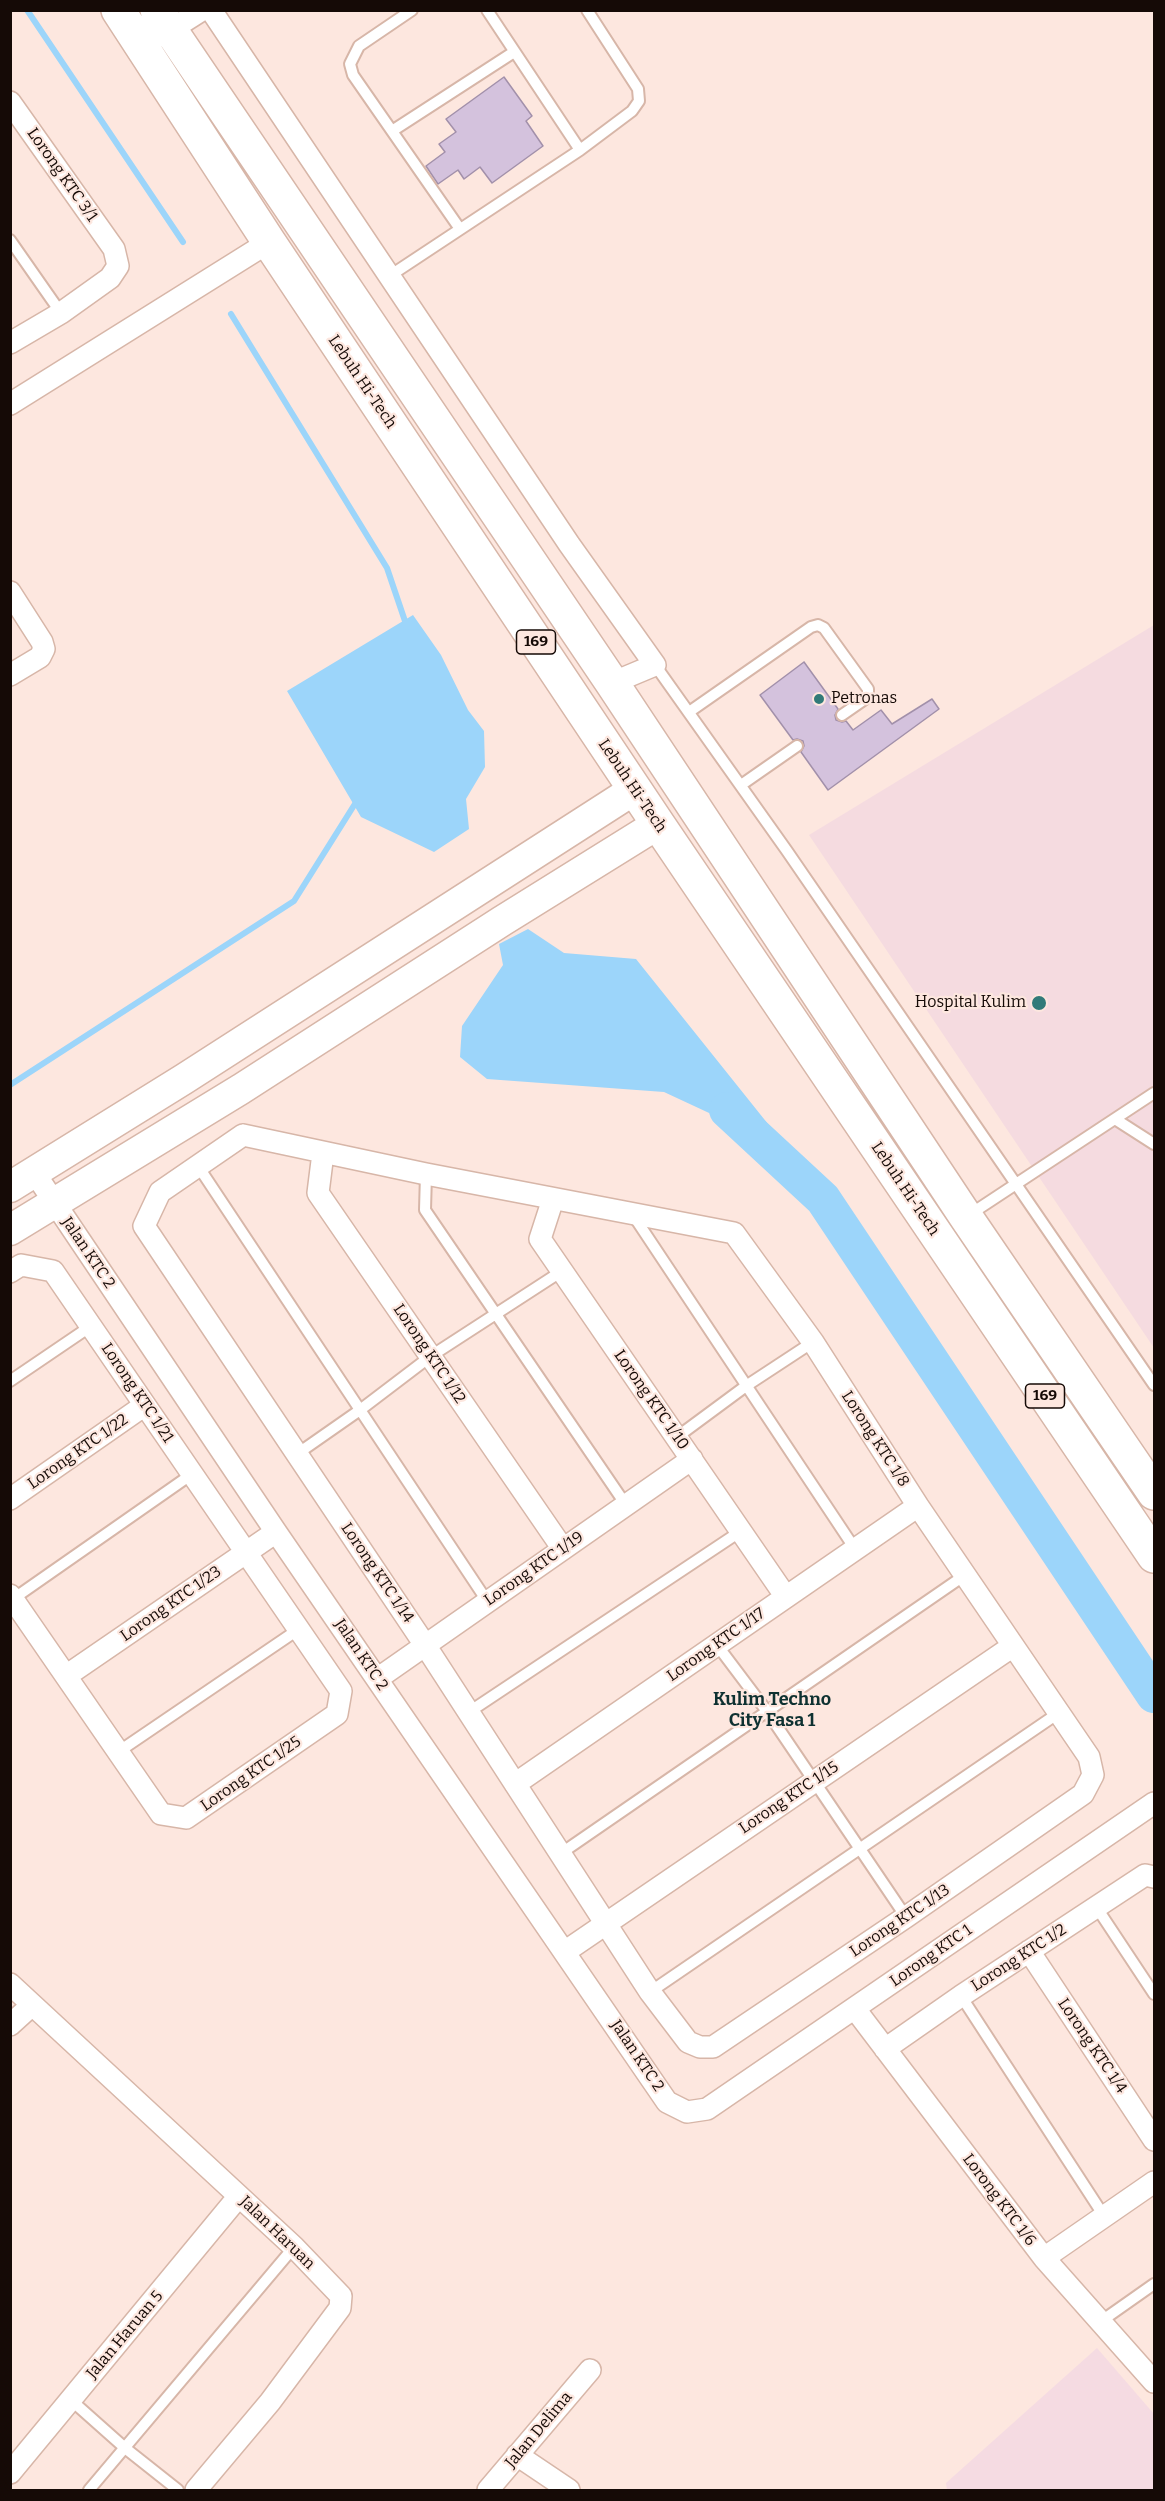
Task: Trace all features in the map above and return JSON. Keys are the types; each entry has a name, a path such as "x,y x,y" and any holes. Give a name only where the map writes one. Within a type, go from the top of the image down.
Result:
{"main road":[{"name":"Lebuh Hi-Tech","path":"118,10 269,242 658,824 1155,1556"},
{"name":"169","path":"164,20 612,683 968,1204 984,1244 1155,1493"},
{"path":"936,1235 968,1204"}],"street":[{"path":"142,47 164,20 201,10"},
{"path":"211,10 320,175 391,275 569,544 655,665 612,683"},
{"name":"Lorong KTC 3/1","path":"10,102 114,249 118,266 110,278 61,313"},
{"path":"12,398 71,368 269,242"},
{"path":"10,343 61,313"},
{"path":"10,592 42,642 44,649 40,657 10,675"},
{"path":"22,1179 184,1079 635,789"},
{"path":"10,1230 241,1089 501,921 658,824"},
{"path":"198,1166 243,1134 426,1174 633,1215"},
{"name":"Lorong KTC 1/12","path":"323,1152 318,1193 563,1549"},
{"name":"Lorong KTC 1/14","path":"198,1166 160,1192 144,1226 469,1712 605,1923"},
{"name":"Jalan KTC 2","path":"22,1179 54,1203 276,1532 566,1951 667,2102 687,2112 707,2109"},
{"name":"Lorong KTC 1/10","path":"553,1199 540,1239 786,1597"},
{"name":"Lorong KTC 1/8","path":"633,1215 734,1233 813,1342 918,1506 1013,1646"},
{"name":"Lorong KTC 1/21","path":"10,1272 21,1265 53,1271 246,1552"},
{"name":"Lorong KTC 1/22","path":"10,1499 146,1405"},
{"name":"Lorong KTC 1/19","path":"377,1679 692,1460"},
{"name":"Lorong KTC 1/17","path":"515,1784 918,1506"},
{"name":"Lorong KTC 1/23","path":"66,1676 276,1532"},
{"name":"Lorong KTC 1/25","path":"12,1597 161,1814 186,1818 337,1714 341,1691 246,1552"},
{"name":"Lorong KTC 1/13","path":"605,1923 650,1992 687,2042 700,2047 713,2047 906,1917 1083,1794 1093,1775 1089,1757 1013,1646"},
{"name":"Lorong KTC 1/15","path":"566,1951 1013,1646"},
{"name":"Lorong KTC 1","path":"707,2109 1155,1803"},
{"name":"Lorong KTC 1/2","path":"885,2049 1145,1875 1155,1877"},
{"name":"Lorong KTC 1/4","path":"1029,1952 1155,2140"},
{"name":"Jalan Haruan","path":"10,1983 32,2006 294,2247 341,2296 340,2308 270,2402 196,2490"},
{"path":"10,2025 32,2006"},
{"name":"Lorong KTC 1/6","path":"855,2009 1044,2258 1155,2382"},
{"path":"1044,2258 1155,2182"},
{"name":"Jalan Haruan 5","path":"10,2473 239,2196"},
{"name":"Jalan Delima","path":"488,2490 590,2370"},
{"path":"518,2455 569,2490"}],"lane":[{"path":"412,10 359,46 351,64 353,75 460,229"},
{"path":"487,10 580,150"},
{"path":"391,275 580,150 632,111 639,101 638,89 587,10"},
{"path":"392,131 514,52"},
{"path":"10,240 61,313"},
{"path":"689,712 811,627 818,625 824,628 868,689 865,699 842,715"},
{"path":"655,665 741,785 1155,1385"},
{"path":"741,785 797,746"},
{"path":"968,1204 1016,1185 1155,1093"},
{"path":"1115,1119 1155,1144"},
{"path":"198,1166 487,1601"},
{"path":"426,1174 425,1210 626,1505"},
{"path":"633,1215 855,1549"},
{"path":"297,1454 431,1356 562,1271"},
{"path":"10,1381 91,1326"},
{"path":"676,1437 746,1386 813,1342"},
{"path":"12,1597 192,1474"},
{"path":"469,1712 741,1531"},
{"path":"560,1854 965,1575"},
{"path":"118,1752 299,1629"},
{"path":"717,1645 766,1710 906,1917"},
{"path":"650,1992 1060,1712"},
{"path":"1097,1908 1155,1994"},
{"path":"961,1996 1104,2216"},
{"path":"89,2490 294,2247"},
{"path":"1100,2322 1155,2284"},
{"path":"71,2400 125,2448 178,2490"}],"shaded area":[{"name":"Hospital Kulim","path":"1154,625 1154,1348 809,835"},
{"path":"1097,2348 1154,2414 1154,2490 947,2490 946,2483"}],"water":[{"path":"413,615 441,655 468,710 484,731 485,767 466,799 469,829 434,852 361,817 287,691"},
{"path":"528,929 564,953 636,959 776,1134 756,1149 722,1119 664,1092 487,1079 460,1057 462,1026 503,965 499,944"}],"building":[{"path":"504,77 532,116 526,121 543,146 492,183 480,167 464,179 458,170 438,184 426,166 445,152 439,144 456,132 446,119"},
{"path":"804,662 838,709 835,715 836,720 846,721 853,730 881,710 892,724 932,699 939,709 828,790 801,752 804,746 803,741 793,740 760,695"}],"waterway":[{"path":"27,10 183,242"},
{"path":"231,314 387,568 407,627"},
{"path":"10,1085 294,901 358,799"},
{"path":"727,1110 823,1199 1154,1695"}],"place":[{"name":"Petronas","path":"819,699"},
{"name":"Hospital Kulim","path":"1039,1003"}],"district":[{"name":"Kulim Techno City Fasa 1","path":"772,1710"}]}
